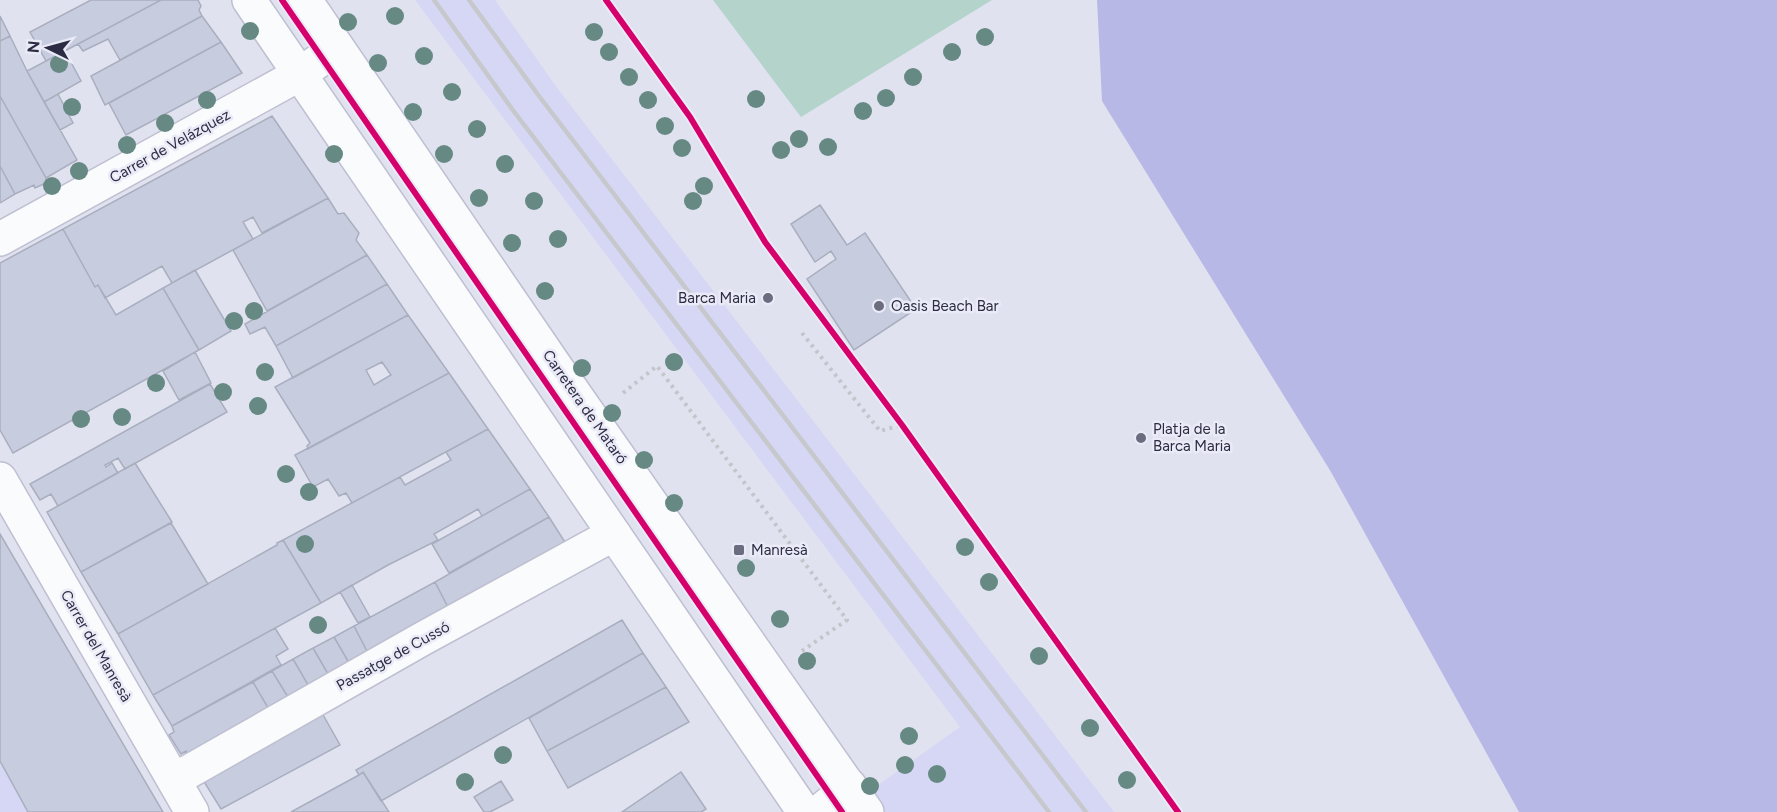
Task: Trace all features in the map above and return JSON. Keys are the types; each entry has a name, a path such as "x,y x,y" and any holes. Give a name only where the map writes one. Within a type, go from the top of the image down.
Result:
{"main road":[{"path":"249,0 804,812"},
{"name":"Carretera de Mataró","path":"305,0 858,799"},
{"name":"Carrer de Velázquez","path":"0,239 300,74 337,48"},
{"name":"Carrer del Manresà","path":"0,479 192,812"},
{"name":"Passatge de Cussó","path":"174,780 422,639 614,534"},
{"path":"819,812 858,799"}],"path":[{"path":"765,242 902,425 1178,812"},
{"path":"802,333 880,431 902,425"},
{"path":"657,366 847,620 770,674"}],"shaded area":[{"path":"415,0 495,0 558,89 1114,812 840,812 960,727"},
{"path":"1097,0 1777,0 1777,812 1519,812 1331,472 1102,101"},
{"path":"0,761 28,812 0,812"}],"green space":[{"path":"713,0 992,0 801,117"}],"building":[{"path":"91,0 161,0 46,61 30,32"},
{"path":"161,0 198,0 202,16 120,60 108,39 83,51 78,44"},
{"path":"0,16 10,36 0,41"},
{"path":"202,16 221,42 105,105 91,76"},
{"path":"10,36 77,160 46,178 0,96 0,41"},
{"path":"221,42 242,73 126,135 109,103"},
{"path":"65,51 81,81 44,102 27,71"},
{"path":"58,94 73,123 60,130 44,102"},
{"path":"0,96 46,178 46,183 35,188 34,185 15,194 0,166"},
{"path":"272,116 328,198 262,233 253,217 243,222 253,239 172,283 162,266 105,298 98,285 95,287 63,229"},
{"path":"0,166 15,194 0,203"},
{"path":"328,198 338,214 344,213 359,233 356,240 367,255 267,311 233,250"},
{"path":"820,205 847,245 865,233 916,309 854,350 807,279 836,259 831,251 815,262 791,224"},
{"path":"63,229 95,287 98,285 116,315 163,288 199,350 13,453 0,430 0,263"},
{"path":"367,255 387,284 276,346 265,327 250,334 245,324"},
{"path":"195,270 231,331 199,350 163,288"},
{"path":"387,284 408,315 293,378 276,346"},
{"path":"408,315 449,373 308,449 307,446 310,443 275,387","holes":["382,362 391,375 374,385 366,370"]},
{"path":"195,352 211,383 179,400 163,371"},
{"path":"449,373 488,429 352,503 346,493 339,496 328,479 313,487 295,455"},
{"path":"210,384 227,412 125,469 118,458 105,465 106,467 112,463 118,473 58,506 51,494 40,500 30,484"},
{"path":"488,429 530,489 482,516 478,509 434,534 438,540 321,603 283,540 400,477 405,485 451,460 446,452"},
{"path":"135,463 172,522 81,572 47,512"},
{"path":"530,489 549,517 449,573 432,544"},
{"path":"549,517 568,547 451,613 435,582"},
{"path":"171,523 208,584 118,634 81,572"},
{"path":"0,534 163,812 28,812 0,761"},
{"path":"283,540 321,603 153,695 118,634"},
{"path":"435,582 451,613 370,657 354,626"},
{"path":"352,585 370,617 358,623 340,592"},
{"path":"622,620 643,653 381,801 363,772 359,775 356,770"},
{"path":"354,626 370,657 352,668 334,637"},
{"path":"275,628 288,649 276,656 281,665 172,726 153,695"},
{"path":"334,637 352,668 331,679 313,648"},
{"path":"313,648 331,679 311,690 293,659"},
{"path":"643,653 666,687 547,751 529,718"},
{"path":"293,659 311,690 291,702 272,671"},
{"path":"272,671 291,702 271,713 253,682"},
{"path":"253,682 271,713 190,758 186,751 181,754 169,735 174,732 172,726"},
{"path":"666,687 689,722 568,788 547,751"},
{"path":"322,713 340,745 221,809 203,780"},
{"path":"363,772 389,812 291,812 359,775"},
{"path":"681,772 706,809 701,812 622,812"},
{"path":"501,781 513,800 490,812 484,812 474,797"}],"railway":[{"path":"434,0 512,109 1049,812"},
{"path":"469,0 539,96 1086,812"}],"cycle path":[{"path":"282,0 842,812"},
{"path":"606,0 690,117 765,242 902,425 1178,812"}],"place":[{"name":"Barca Maria","path":"768,298"},
{"name":"Oasis Beach Bar","path":"879,306"},
{"name":"Platja de la Barca Maria","path":"1141,438"},
{"name":"Manresà","path":"739,550"}]}
